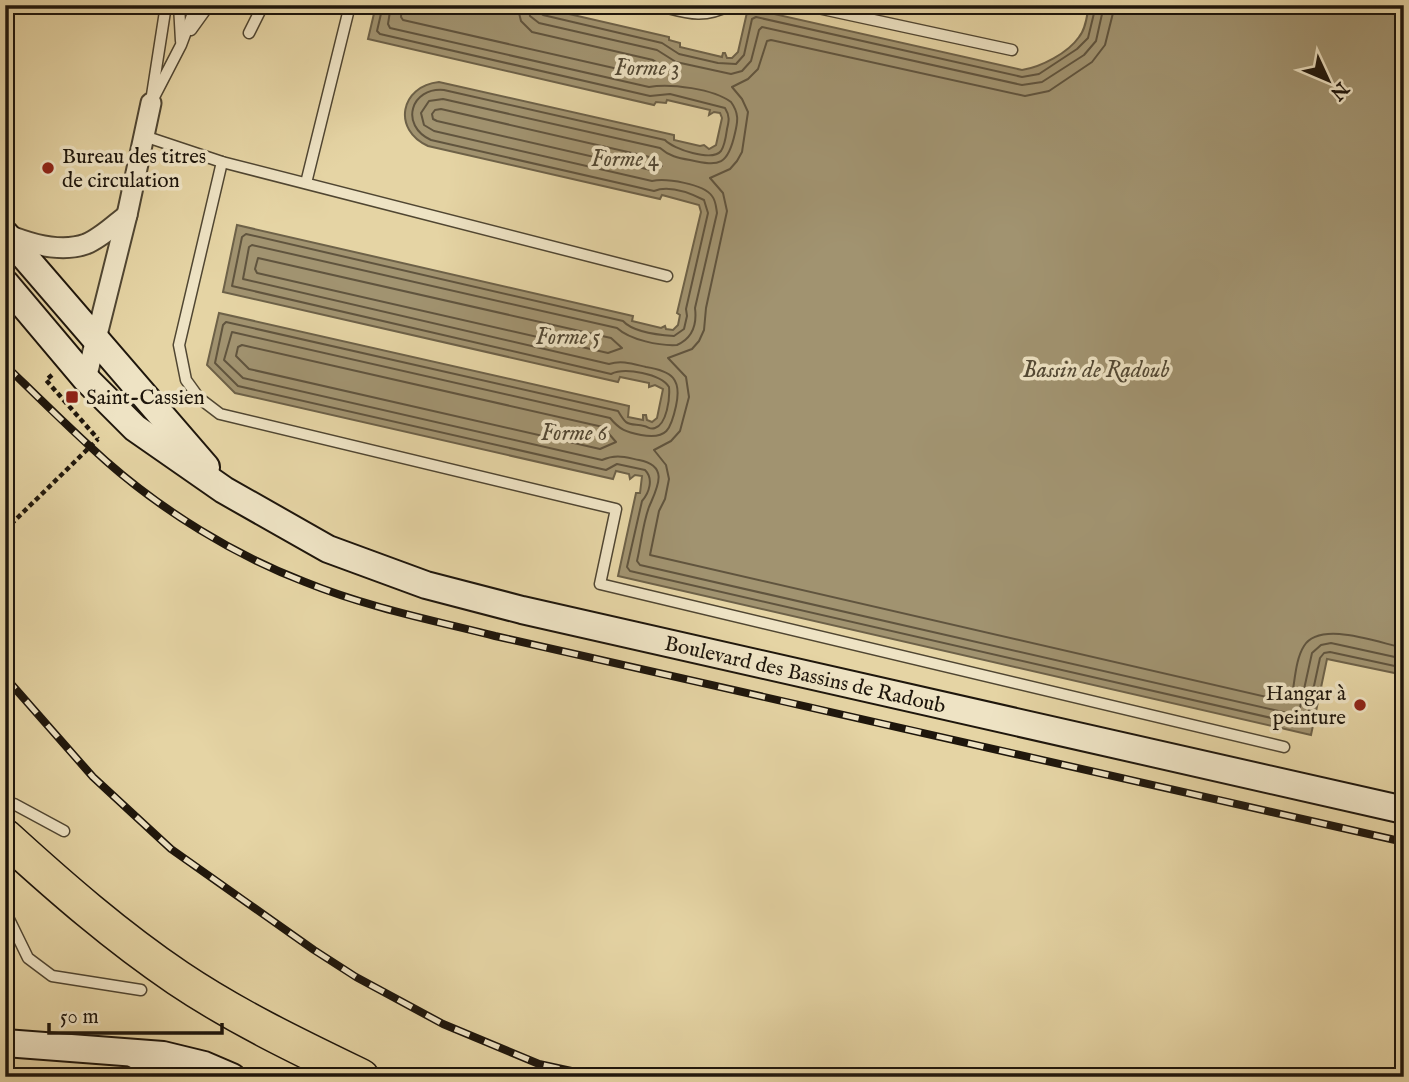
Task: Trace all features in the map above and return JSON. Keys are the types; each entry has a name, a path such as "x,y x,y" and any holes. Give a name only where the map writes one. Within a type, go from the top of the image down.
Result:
{"highway":[{"path":"5,837 83,907 179,979 238,1016 361,1077"},
{"path":"5,868 75,930 150,987 226,1034 311,1077"}],"street":[{"path":"86,379 127,215 151,103"},
{"path":"5,234 28,243 75,246 96,239 127,215"},
{"name":"Boulevard des Bassins de Radoub","path":"5,234 225,490"},
{"name":"Boulevard des Bassins de Radoub","path":"5,283 86,379 135,428 225,490 328,548 426,585 522,610 1404,810"},
{"path":"5,1043 163,1055 204,1065 232,1077"},
{"path":"124,1053 155,1067 168,1077"}],"lane":[{"path":"151,103 166,5"},
{"path":"179,5 181,45"},
{"path":"151,103 181,45 196,5"},
{"path":"181,45 209,5"},
{"path":"249,33 263,5"},
{"path":"306,183 350,5"},
{"path":"656,5 706,15 730,5"},
{"path":"804,5 1012,50"},
{"path":"144,136 222,162 667,276"},
{"path":"222,162 180,345 186,380 199,398 220,414 616,509 600,584 1284,747"},
{"path":"5,807 14,804 64,831"},
{"path":"5,911 28,958 52,976 141,990"}],"path":[{"path":"5,530 98,439 46,380"}],"water":[{"name":"Bassin de Radoub","path":"376,5 530,5 669,37 669,40 680,43 680,47 722,57 725,53 727,58 732,58 738,52 748,8 1022,70 1054,58 1074,43 1083,30 1089,5 1404,5 1404,675 1327,659 1311,735 618,576 642,476 635,475 630,479 629,474 616,471 613,479 235,393 207,365 219,313 629,406 628,417 643,420 643,415 646,415 647,420 652,422 657,418 663,389 655,385 649,387 649,383 620,377 618,382 223,292 237,225 633,316 632,321 661,328 665,326 666,329 673,330 678,325 680,315 677,313 701,212 699,205 662,195 660,199 428,146 409,130 405,110 416,91 439,82 674,135 674,140 704,145 709,149 716,145 722,118 720,113 709,115 710,110 667,100 666,103 656,102 654,105 368,39"}],"railway":[{"path":"5,365 106,461 175,514 252,559 328,591 495,636 1404,842"},
{"path":"5,677 93,777 171,849 314,950 356,977 443,1024 539,1064 599,1077"}],"place":[{"name":"Bureau des titres de circulation","path":"48,168"},
{"name":"Saint-Cassien","path":"72,397"},
{"name":"Hangar à peinture","path":"1360,705"}],"water label":[{"name":"Forme 3","path":"647,67"},
{"name":"Forme 4","path":"625,158"},
{"name":"Forme 5","path":"568,336"},
{"name":"Forme 6","path":"574,432"}]}
